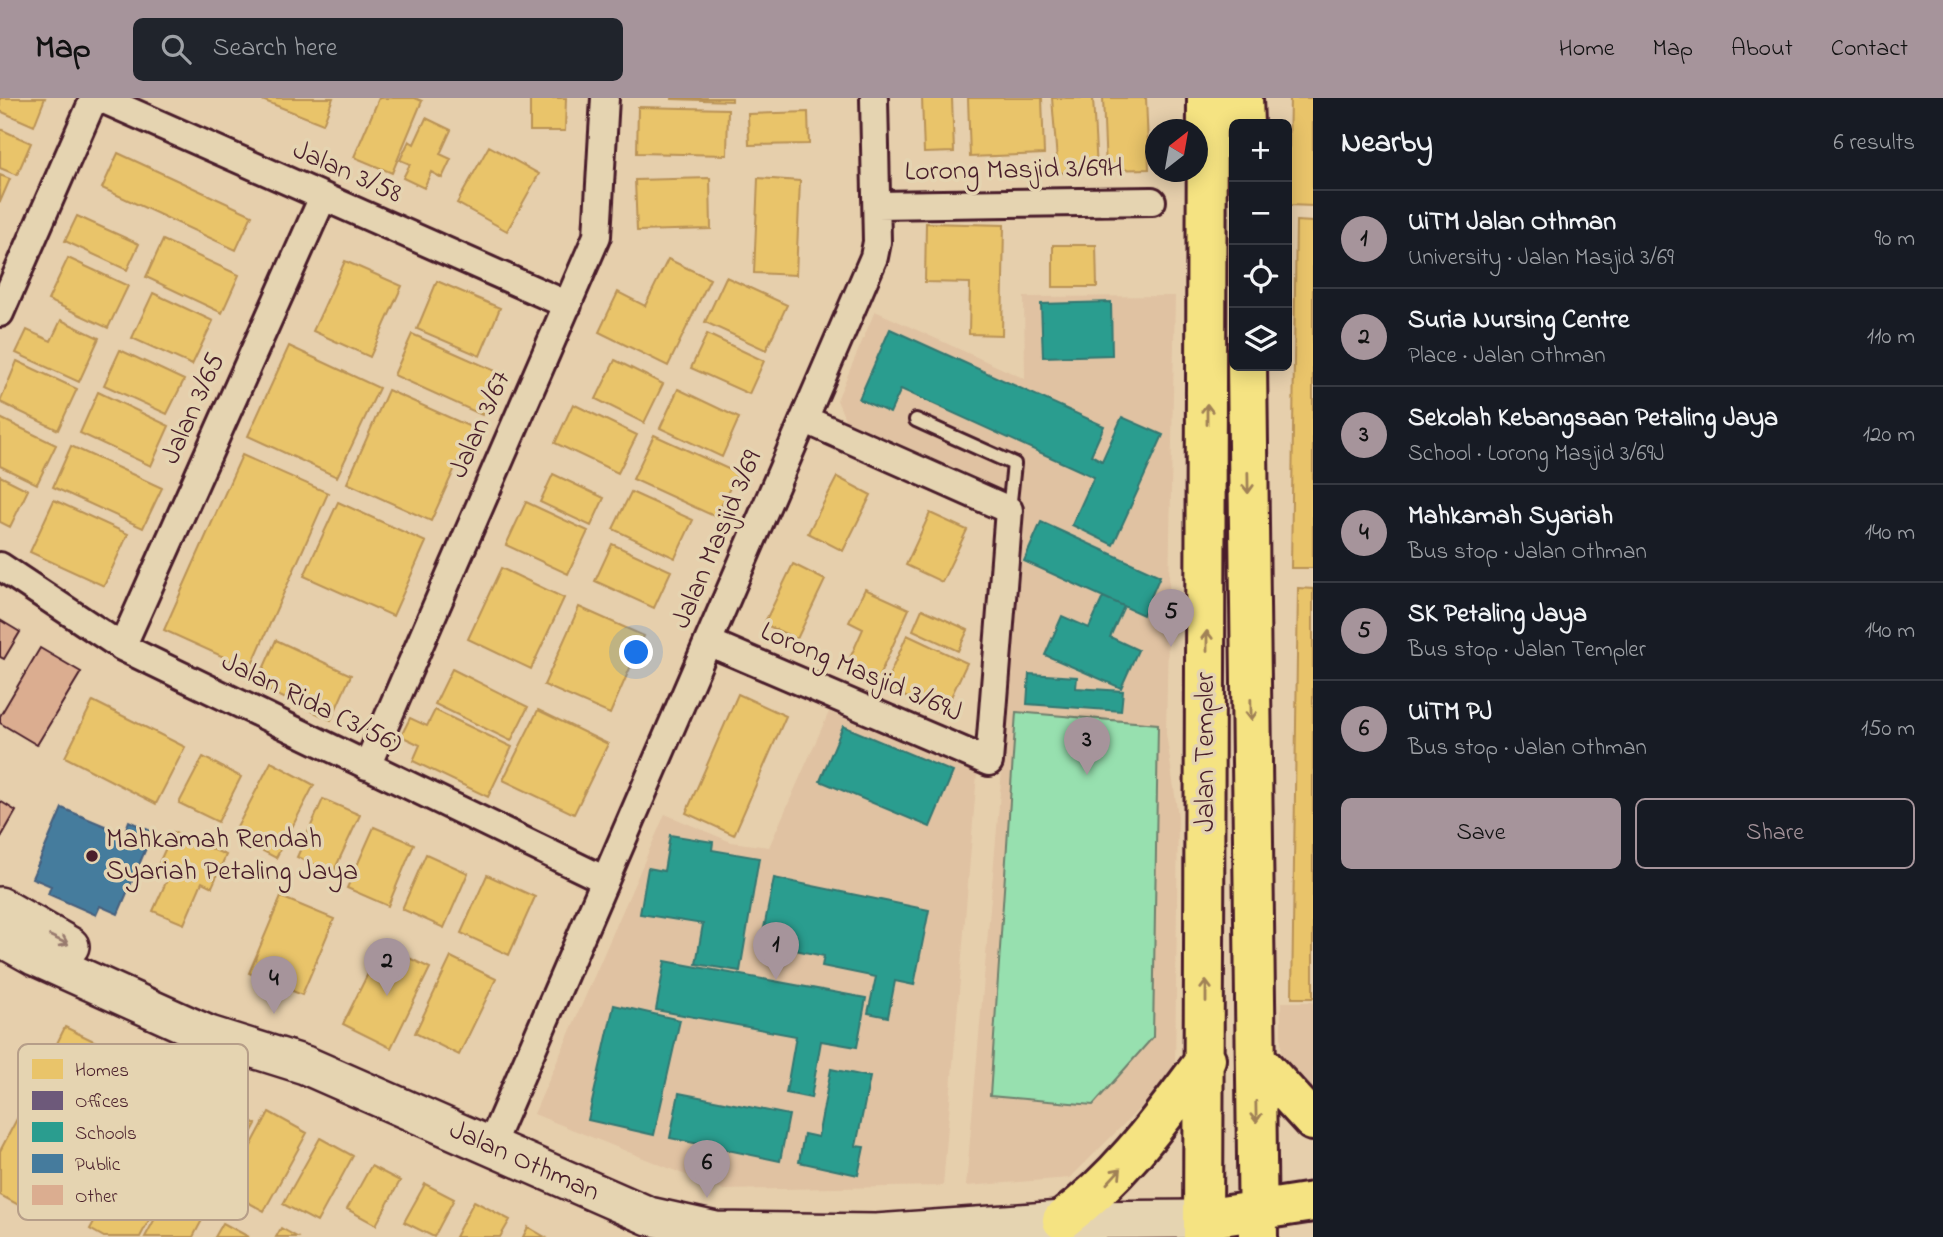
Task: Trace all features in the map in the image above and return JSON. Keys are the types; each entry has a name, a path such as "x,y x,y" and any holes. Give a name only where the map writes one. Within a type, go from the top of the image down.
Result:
{"main road":[{"name":"Jalan Templer","path":"1203,1228 1206,1059 1208,98"},
{"path":"1243,98 1244,119"},
{"name":"Jalan Templer","path":"1247,371 1258,1224"},
{"name":"Jalan Othman","path":"0,906 49,936 217,1013 305,1065"},
{"name":"Jalan Othman","path":"0,937 36,957 209,1035 238,1044"},
{"name":"Jalan Othman","path":"248,1047 305,1065 649,1216 689,1226 716,1231 887,1235 1062,1220 1203,1228"},
{"path":"1062,1220 1097,1194 1131,1157 1206,1059"},
{"path":"1255,1059 1313,1121"},
{"path":"1203,1228 1258,1224 1313,1202"}],"street":[{"path":"0,313 94,98"},
{"name":"Jalan 3/58","path":"100,98 568,305"},
{"name":"Jalan 3/67","path":"367,766 597,236 605,98"},
{"name":"Jalan Masjid 3/69","path":"490,1147 874,257 877,205 874,98"},
{"name":"Jalan 3/65","path":"122,647 323,197"},
{"name":"Lorong Masjid 3/69H","path":"877,205 1152,201"},
{"path":"804,419 1009,510"},
{"name":"Lorong Masjid 3/69J","path":"708,642 989,762 1009,510"},
{"name":"Jalan Rida (3/56)","path":"0,566 122,647 605,880"}],"lane":[{"path":"916,420 1014,464 1009,510"}],"shaded area":[{"path":"1175,296 1166,733 1178,816 1175,1073 1070,1178 966,1186 1025,504 847,424 837,400 875,311 1025,379 1024,297"},
{"path":"829,712 977,774 943,1186 723,1190 534,1114 665,814 731,842 769,847"},
{"path":"1281,1002 1313,1002 1313,1103 1281,1078"}],"green space":[{"path":"1016,712 1158,724 1153,1037 1093,1105 990,1096"}],"building: Homes":[{"path":"0,98 45,98 34,126 0,111"},
{"path":"257,98 333,98 323,124"},
{"path":"379,98 415,98 422,101 392,173 354,157"},
{"path":"530,98 566,98 565,131 530,131"},
{"path":"732,98 732,101 672,99"},
{"path":"922,98 952,98 954,152 924,153"},
{"path":"968,98 1042,98 1044,154 970,157"},
{"path":"1052,98 1093,98 1097,170 1058,173"},
{"path":"1103,98 1146,98 1145,169 1106,170"},
{"path":"1290,98 1313,98 1313,206 1292,205 1292,119 1290,119"},
{"path":"638,107 728,109 727,155 637,153"},
{"path":"808,112 809,144 749,145 748,114"},
{"path":"426,118 451,130 440,154 451,159 442,178 431,172 424,188 403,178 410,164 400,160 409,141 414,144"},
{"path":"0,129 31,143 17,175 0,168"},
{"path":"489,146 539,174 507,231 457,203"},
{"path":"118,153 252,215 236,250 102,188"},
{"path":"0,175 10,179 0,202"},
{"path":"710,178 711,229 637,231 635,180"},
{"path":"758,178 800,181 796,275 754,273"},
{"path":"77,216 139,244 127,270 65,241"},
{"path":"1296,221 1313,222 1313,568 1291,568"},
{"path":"926,223 1004,225 1002,335 969,334 970,283 925,282"},
{"path":"163,240 239,275 222,313 146,277"},
{"path":"1053,245 1096,245 1097,287 1053,287"},
{"path":"68,258 128,286 108,328 48,300"},
{"path":"668,259 710,279 668,366 599,332 618,292 645,306"},
{"path":"345,261 402,286 370,357 313,331"},
{"path":"726,277 787,305 766,350 705,322"},
{"path":"437,281 500,308 480,356 417,329"},
{"path":"153,293 213,321 192,365 132,338"},
{"path":"61,320 99,338 79,382 16,353 27,330 51,341"},
{"path":"412,334 500,373 482,415 394,375"},
{"path":"707,334 764,361 749,394 691,368"},
{"path":"289,346 379,388 337,477 248,436"},
{"path":"120,350 184,380 167,414 104,385"},
{"path":"615,360 663,384 644,423 596,399"},
{"path":"17,361 77,389 58,430 0,402"},
{"path":"678,389 739,418 722,457 660,428"},
{"path":"388,390 473,428 431,521 347,483"},
{"path":"98,392 169,426 151,466 80,433"},
{"path":"573,404 637,435 618,473 555,443"},
{"path":"0,418 56,445 37,484 0,466"},
{"path":"654,435 737,473 716,517 633,479"},
{"path":"71,446 162,488 143,528 53,487"},
{"path":"242,455 328,493 250,669 164,630"},
{"path":"553,474 604,498 591,526 540,502"},
{"path":"0,476 28,490 10,527 0,522"},
{"path":"837,477 871,495 843,551 808,533"},
{"path":"631,492 693,520 675,558 613,529"},
{"path":"54,500 128,534 104,586 30,552"},
{"path":"338,502 426,542 393,616 304,576"},
{"path":"526,502 588,531 568,574 506,545"},
{"path":"930,513 967,530 942,582 906,565"},
{"path":"612,544 671,571 654,608 595,581"},
{"path":"793,564 825,580 797,639 764,624"},
{"path":"501,568 564,598 531,669 468,639"},
{"path":"1298,588 1313,589 1313,998 1292,998"},
{"path":"865,589 909,609 877,681 846,667 863,629 849,622"},
{"path":"579,607 644,636 610,714 544,685"},
{"path":"922,609 968,630 958,651 913,630"},
{"path":"907,635 967,663 943,714 884,687"},
{"path":"276,640 351,675 331,720 256,685"},
{"path":"452,669 528,707 511,741 435,704"},
{"path":"738,694 786,716 734,835 686,813"},
{"path":"93,701 185,747 156,804 65,757"},
{"path":"435,710 512,747 488,797 413,761 420,745 401,736 410,718 427,726"},
{"path":"538,710 608,744 574,814 503,780"},
{"path":"203,757 241,777 218,822 179,803"},
{"path":"271,762 314,785 276,858 233,835"},
{"path":"323,799 360,815 333,873 297,857"},
{"path":"374,827 414,844 388,906 347,888"},
{"path":"173,832 226,855 212,887 202,882 184,924 153,911 172,869 159,863"},
{"path":"426,854 468,873 444,928 402,909"},
{"path":"487,875 535,897 509,955 461,933"},
{"path":"281,897 334,919 302,995 249,973"},
{"path":"382,945 430,968 391,1048 343,1024"},
{"path":"451,957 496,979 459,1055 415,1033"},
{"path":"65,1027 100,1044 57,1044"},
{"path":"269,1112 307,1133 264,1211 248,1202 248,1152"},
{"path":"18,1117 18,1205 0,1195 0,1151"},
{"path":"248,1120 256,1124 248,1139"},
{"path":"320,1138 353,1156 317,1222 283,1204"},
{"path":"371,1166 400,1181 376,1225 347,1209"},
{"path":"425,1184 454,1199 434,1237 404,1222"},
{"path":"474,1201 510,1220 500,1237 455,1237"},
{"path":"95,1220 149,1220 140,1237 104,1237 90,1229"},
{"path":"154,1220 202,1220 193,1237 145,1237"},
{"path":"223,1223 249,1237 215,1237"},
{"path":"528,1227 545,1237 523,1237"},
{"path":"281,1228 297,1237 276,1237"}],"building: Schools":[{"path":"1111,302 1112,355 1043,357 1041,304"},
{"path":"890,329 1104,426 1091,455 1102,461 1122,417 1163,435 1113,545 1072,525 1094,477 901,389 890,413 859,399"},
{"path":"1041,522 1160,576 1143,615 1024,561"},
{"path":"1103,597 1124,606 1110,637 1138,650 1121,688 1045,655 1062,616 1089,628"},
{"path":"1029,674 1077,677 1076,688 1123,691 1121,711 1027,704"},
{"path":"843,726 953,772 930,827 820,781"},
{"path":"670,835 713,842 712,850 759,858 740,971 696,964 703,924 640,914 648,868 664,871"},
{"path":"774,878 929,910 914,985 895,981 888,1017 868,1013 876,977 822,966 824,956 761,943"},
{"path":"665,961 866,998 857,1047 821,1041 811,1098 786,1093 796,1036 656,1010"},
{"path":"614,1005 680,1020 654,1135 588,1120"},
{"path":"831,1069 870,1077 856,1146 864,1147 858,1175 799,1162 804,1134 818,1137"},
{"path":"679,1093 789,1115 780,1161 670,1138"}],"building: Public":[{"name":"Mahkamah Rendah Syariah Petaling Jaya","path":"62,808 124,834 129,821 153,832 118,914 100,906 96,915 48,894 51,886 32,878"}],"building: Other":[{"path":"0,620 20,632 4,659 0,657"},
{"path":"40,648 81,672 37,745 0,723 0,716"},
{"path":"0,801 16,811 0,839"}],"place":[{"name":"SK Petaling Jaya","path":"1171,647"},
{"name":"Sekolah Kebangsaan Petaling Jaya","path":"1087,775"},
{"name":"Mahkamah Rendah Syariah Petaling Jaya","path":"92,856"},
{"name":"UiTM Jalan Othman","path":"776,980"},
{"name":"Suria Nursing Centre","path":"387,996"},
{"name":"Mahkamah Syariah","path":"274,1014"},
{"name":"UiTM PJ","path":"707,1198"}]}
